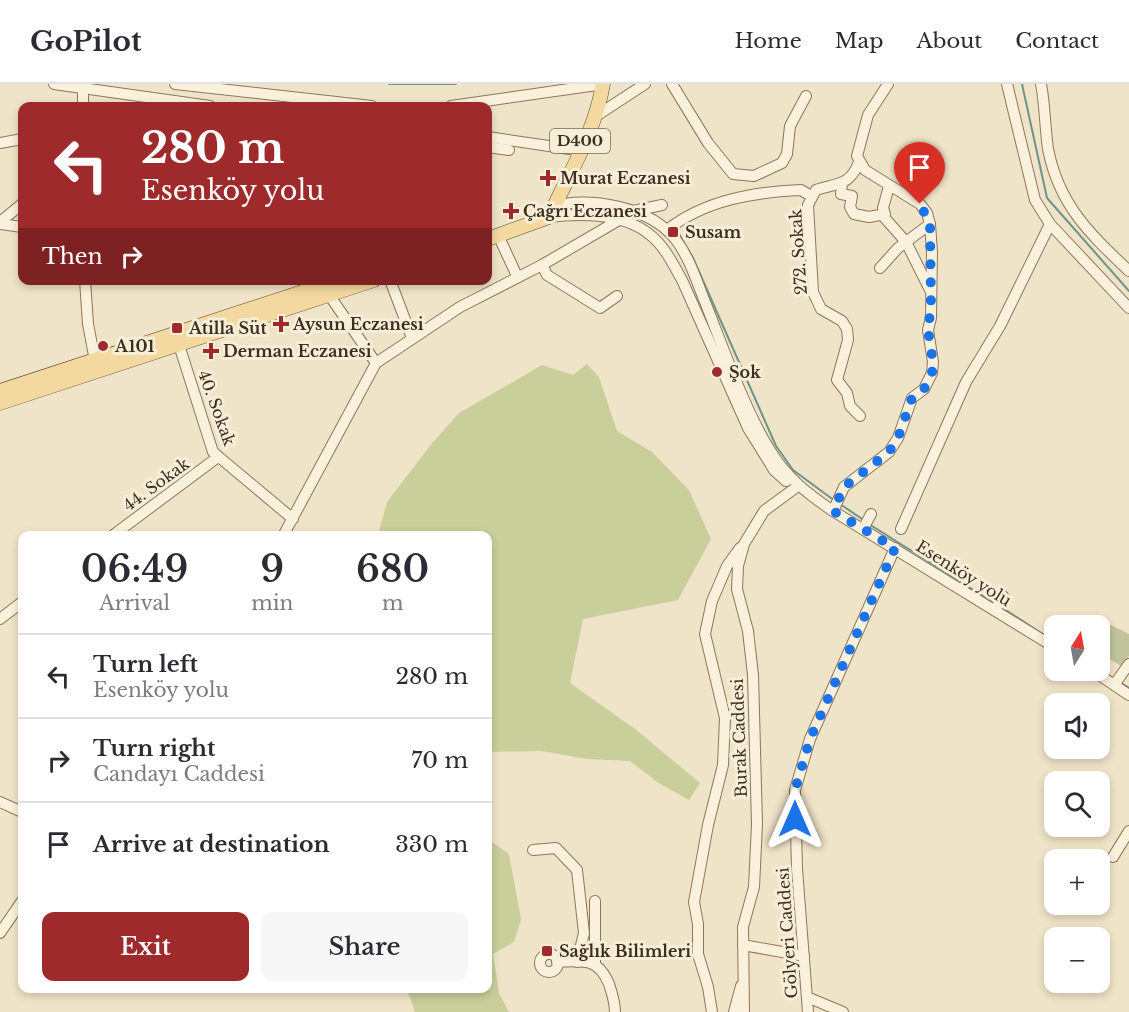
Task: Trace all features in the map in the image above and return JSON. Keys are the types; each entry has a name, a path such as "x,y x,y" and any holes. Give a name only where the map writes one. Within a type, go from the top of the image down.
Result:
{"main road":[{"name":"D400","path":"553,208 588,124 597,84"},
{"name":"D400","path":"553,208 596,116 603,84"},
{"path":"492,235 553,208"},
{"path":"0,403 96,366 324,287"},
{"path":"0,391 179,345 324,287"}],"street":[{"path":"54,84 165,102"},
{"path":"176,84 336,102"},
{"path":"478,102 597,84"},
{"path":"596,116 645,84"},
{"path":"672,84 708,143 733,174 754,176 782,164 787,154 790,126 806,96"},
{"path":"888,84 868,115 858,146 859,162 853,176 842,183 841,194 852,196 850,207 854,214 883,216 906,242 931,290"},
{"path":"1007,84 1035,200 1050,224 1129,308"},
{"path":"1041,84 1048,147 1063,199 1074,215 1129,271"},
{"path":"492,138 576,150"},
{"path":"0,142 18,140"},
{"path":"492,148 509,150"},
{"path":"836,505 844,487 852,479 889,452 898,438 912,398 924,389 932,373 933,362 928,330 931,290 930,224 920,204 889,186 859,162"},
{"name":"272. Sokak","path":"842,183 816,190 808,205 813,292 821,309 842,321 847,329 848,340 837,380 847,393 850,406 860,416"},
{"path":"883,216 889,186"},
{"path":"667,230 689,216 738,196 801,190 811,196"},
{"path":"553,208 567,201 633,212 667,230 678,242 770,451 798,486"},
{"path":"633,212 662,205"},
{"path":"0,223 18,207"},
{"path":"553,208 619,220 650,234 669,256 762,454 785,480 798,486"},
{"path":"286,531 376,363 460,307 542,265 619,220"},
{"path":"0,223 18,226"},
{"path":"880,268 906,242 930,224"},
{"path":"901,529 966,382 1000,326 1050,224"},
{"path":"492,237 517,276"},
{"path":"542,265 547,275 600,308 617,296"},
{"path":"85,285 88,324 96,366"},
{"path":"392,285 412,338"},
{"path":"324,287 376,363"},
{"name":"40. Sokak","path":"179,345 213,453 293,519"},
{"name":"44. Sokak","path":"119,531 218,457"},
{"name":"Esenköy yolu","path":"798,486 867,522 895,548 999,604 1044,639"},
{"name":"Burak Caddesi","path":"744,1012 746,999 742,982 743,927 754,887 757,824 753,675 747,631 737,589 738,566 744,544 764,511 798,486"},
{"path":"712,1012 708,987 698,954 698,924 694,902 708,825 723,765 725,718 705,634 716,592 727,566 744,544"},
{"name":"Gölyeri Caddesi","path":"808,1012 795,819 795,790 799,768 895,548"},
{"path":"0,619 18,605"},
{"path":"1116,682 1129,664"},
{"path":"1110,679 1129,695"},
{"path":"0,802 18,810"},
{"path":"1113,857 1129,831"},
{"path":"533,850 556,848 566,854 577,870 584,933 576,962"},
{"path":"595,901 595,964"},
{"path":"0,933 18,907"},
{"path":"743,945 804,956"},
{"path":"557,962 595,964 603,970 612,992 615,1012"},
{"path":"734,1012 742,982"},
{"path":"807,997 843,1012"}],"green space":[{"path":"587,364 599,377 617,431 652,452 689,490 711,539 678,600 583,619 570,683 635,729 700,783 689,800 657,782 630,761 587,759 541,751 492,752 492,531 379,531 387,502 433,442 459,413 542,365 573,375"},
{"path":"1110,625 1129,634 1129,656 1121,666 1110,659"},
{"path":"492,842 509,854 521,919 514,942 493,954 499,993 509,1012 415,1012 408,993 492,993"}],"waterway":[{"path":"389,84 456,84"},
{"path":"1022,84 1047,198 1129,291"},
{"path":"679,234 693,258 776,446 793,470 835,501"},
{"path":"840,504 865,521"},
{"path":"869,524 994,603"},
{"path":"1001,607 1044,635"},
{"path":"1121,683 1129,688"}],"place":[{"name":"Murat Eczanesi","path":"548,178"},
{"name":"Çağrı Eczanesi","path":"511,211"},
{"name":"Susam","path":"673,232"},
{"name":"Aysun Eczanesi","path":"281,324"},
{"name":"Atilla Süt","path":"177,328"},
{"name":"A101","path":"103,346"},
{"name":"Derman Eczanesi","path":"211,351"},
{"name":"Şok","path":"717,372"},
{"name":"Sağlık Bilimleri","path":"547,951"}],"route":[{"path":"795,819 795,790 799,768 895,548 833,511 844,487 889,452 898,438 912,398 924,389 932,373 933,362 928,330 932,252 930,224 927,213 920,204"}]}
